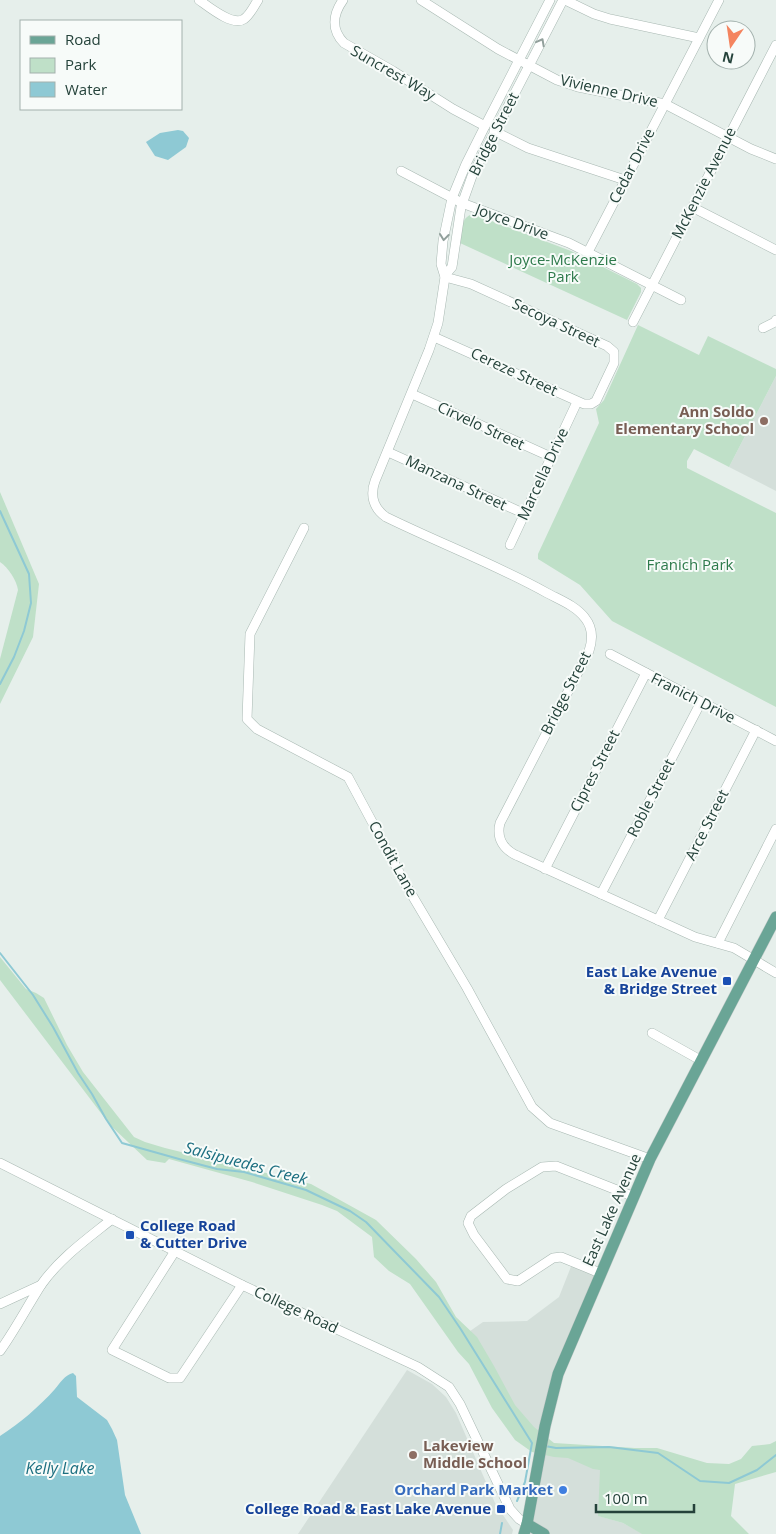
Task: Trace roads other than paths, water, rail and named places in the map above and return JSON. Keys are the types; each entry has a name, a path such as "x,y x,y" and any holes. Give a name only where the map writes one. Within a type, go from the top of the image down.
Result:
{"main road":[{"name":"East Lake Avenue","path":"525,1529 545,1426 558,1374 632,1196 776,917"},
{"path":"525,1529 544,1534"}],"street":[{"path":"199,0 230,20 236,21 246,18 258,0"},
{"name":"Suncrest Way","path":"343,0 336,13 334,24 338,36 344,43 484,126"},
{"name":"Vivienne Drive","path":"421,0 492,45 557,80 570,85 665,104 757,152 776,159"},
{"name":"Bridge Street","path":"550,0 484,126 452,198 446,221 441,264 445,276 440,314 434,337 412,394 375,481 372,493 375,506 383,514 526,582 577,610 590,625 592,638 589,651 499,827 500,837 506,848 545,869 695,937 734,948 776,972"},
{"path":"564,0 610,19 699,38"},
{"name":"Bridge Street","path":"445,276 452,267 462,203 472,176 528,65 564,0"},
{"name":"Cedar Drive","path":"588,252 718,0"},
{"name":"McKenzie Avenue","path":"633,322 776,45"},
{"path":"767,62 776,66"},
{"path":"494,131 528,148 625,180"},
{"name":"Joyce Drive","path":"401,171 462,203 588,252 681,300"},
{"path":"692,207 776,250"},
{"name":"Secoya Street","path":"445,276 471,284 610,348 614,354 614,363 594,403"},
{"path":"763,328 776,320"},
{"name":"Cereze Street","path":"434,337 471,352 577,402 587,405 594,403"},
{"name":"Cirvelo Street","path":"412,394 551,457"},
{"name":"Marcella Drive","path":"510,545 577,402"},
{"name":"Manzana Street","path":"388,452 525,514"},
{"name":"Condit Lane","path":"304,528 250,634 247,719 257,728 348,777 406,885 462,980 532,1107 550,1123 650,1159"},
{"name":"Franich Drive","path":"610,654 776,741"},
{"name":"Cipres Street","path":"545,869 646,673"},
{"name":"Roble Street","path":"601,894 701,702"},
{"name":"Arce Street","path":"658,920 756,730"},
{"path":"718,943 776,829"},
{"path":"652,1033 702,1061"},
{"name":"College Road","path":"0,1163 242,1285 418,1367 449,1387 460,1404 510,1509 525,1529"},
{"path":"600,1273 561,1257 553,1258 518,1281 507,1279 474,1235 468,1223 471,1216 492,1200 542,1167 556,1166 632,1196"},
{"path":"0,1351 42,1285 64,1259 112,1219"},
{"path":"175,1251 112,1350 169,1378 180,1378 242,1285"},
{"path":"0,1304 42,1285"}],"water":[{"path":"183,131 189,138 186,147 168,160 155,156 146,142 160,133"},
{"name":"Kelly Lake","path":"73,1373 76,1376 77,1397 107,1420 117,1440 125,1495 141,1534 0,1534 0,1436 29,1414 49,1396 65,1377"}],"waterway":[{"name":"Salsipuedes Creek","path":"0,511 29,574 31,603 24,631 14,657 0,684"},
{"name":"Salsipuedes Creek","path":"0,953 33,995 78,1073 122,1143 217,1169 244,1172 306,1190 350,1211 366,1222 439,1297 532,1443 525,1482 517,1501"},
{"path":"545,1446 556,1448 609,1447 658,1453 700,1481 729,1483 757,1470 776,1455"},
{"name":"Salsipuedes Creek","path":"500,1534 502,1523"}],"place":[{"name":"Ann Soldo Elementary School","path":"764,421"},
{"name":"East Lake Avenue & Bridge Street","path":"727,981"},
{"name":"College Road & Cutter Drive","path":"130,1235"},
{"name":"Lakeview Middle School","path":"413,1455"},
{"name":"Orchard Park Market","path":"563,1490"},
{"name":"College Road & East Lake Avenue","path":"501,1509"}],"park label":[{"name":"Joyce-McKenzie Park","path":"563,268"},
{"name":"Franich Park","path":"690,565"}]}
